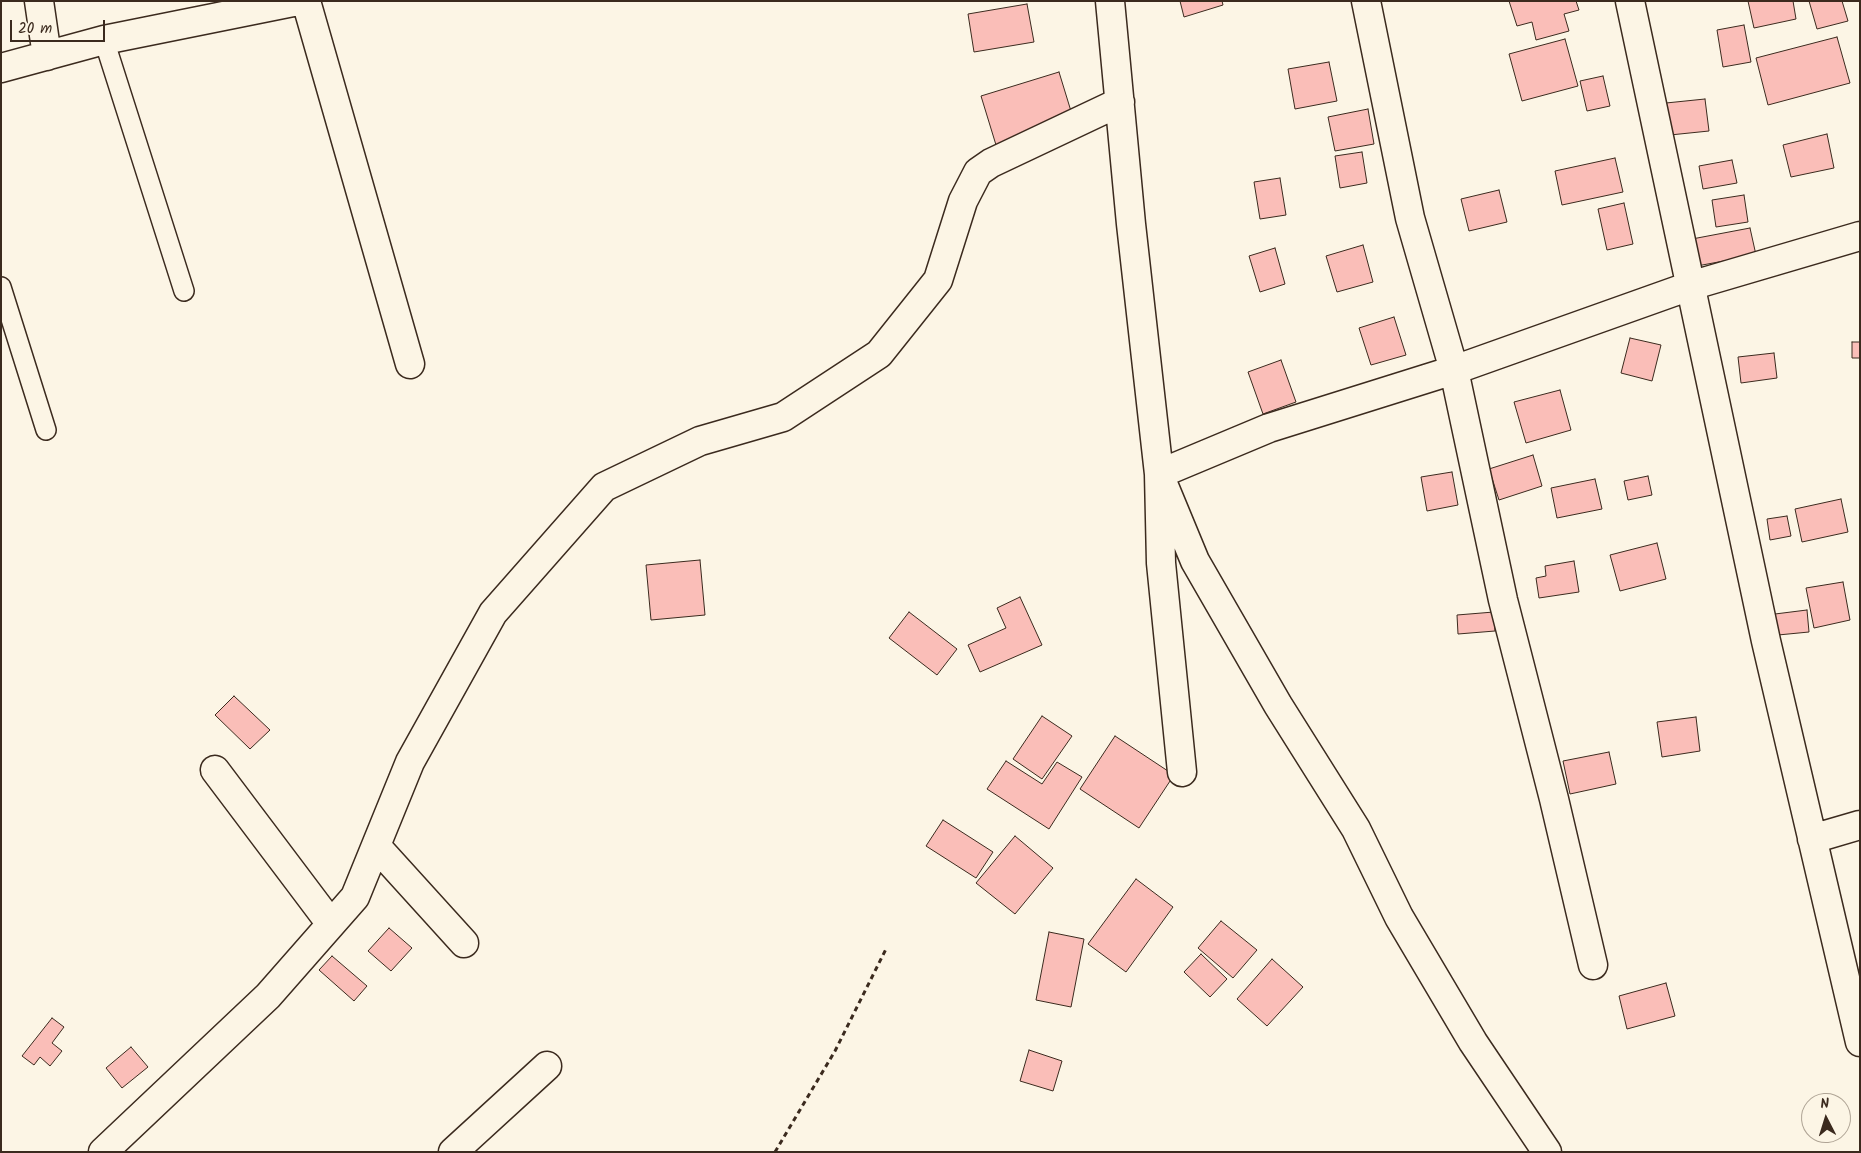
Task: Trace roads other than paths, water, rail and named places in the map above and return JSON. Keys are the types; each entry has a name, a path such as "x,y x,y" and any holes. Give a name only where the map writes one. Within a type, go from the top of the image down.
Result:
{"street":[{"path":"39,1 47,56"},
{"path":"1110,1 1159,474 1161,563 1182,772"},
{"path":"1366,1 1410,218 1454,370 1503,600 1554,799 1593,965"},
{"path":"1630,1 1766,641 1812,839 1853,985 1860,1042"},
{"path":"1,68 104,40 295,2 410,364"},
{"path":"103,1152 268,996 355,897 410,762 493,613 604,487 700,441 783,417 879,354 938,280 964,201 978,172 991,163 1120,102"},
{"path":"1159,474 1269,428 1454,370 1690,286 1860,236"},
{"path":"1159,474 1195,561 1278,705 1356,829 1399,917 1473,1042 1547,1152"},
{"path":"215,770 331,924"},
{"path":"1812,839 1860,825"},
{"path":"376,846 464,943"},
{"path":"453,1152 547,1066"}],"lane":[{"path":"104,40 184,291"},
{"path":"1,287 46,430"}]}
